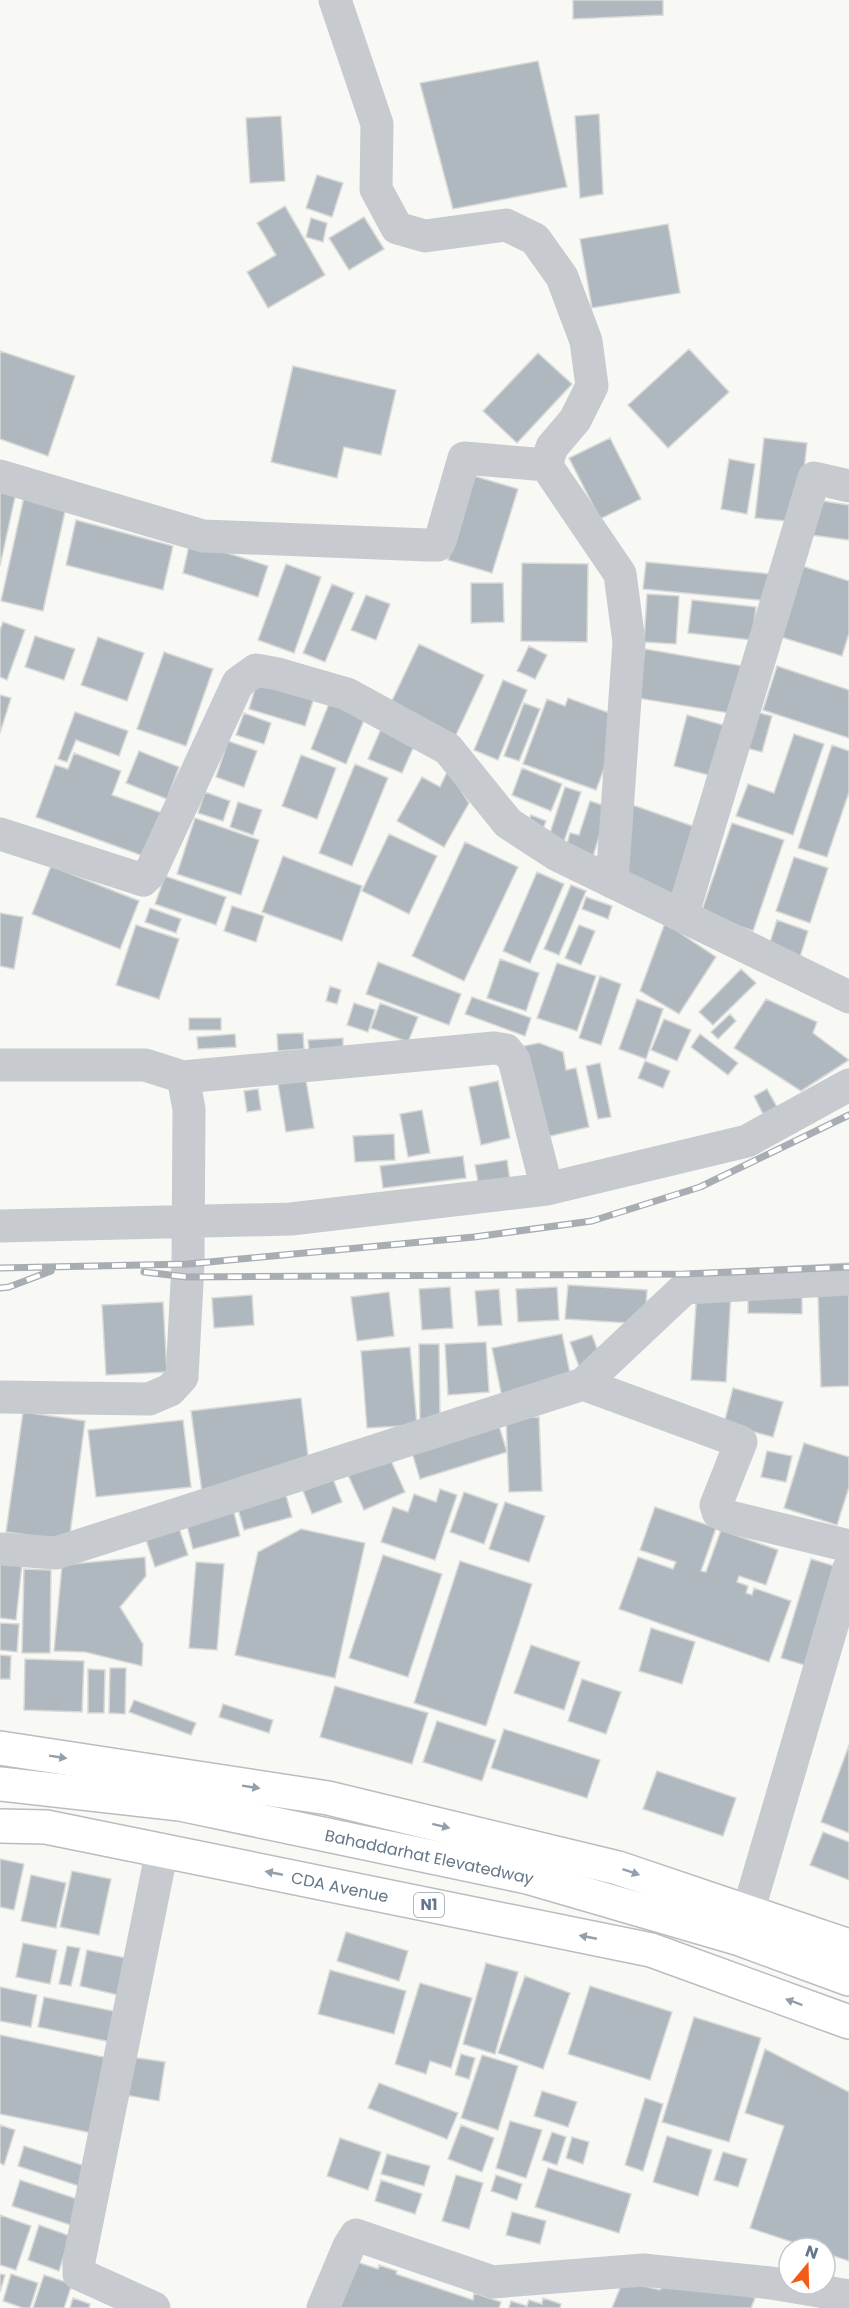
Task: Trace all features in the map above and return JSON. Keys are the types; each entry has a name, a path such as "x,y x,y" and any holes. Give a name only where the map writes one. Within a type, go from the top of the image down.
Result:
{"highway":[{"path":"0,1748 328,1798 618,1868 849,1946"},
{"name":"Bahaddarhat Elevatedway","path":"0,1784 180,1804 527,1877 740,1940 849,1979"},
{"name":"Bahaddarhat Elevatedway","path":"0,1804 190,1825 537,1898 750,1960 849,1996"},
{"name":"CDA Avenue","path":"0,1826 46,1827 651,1950 849,2022"}],"street":[{"path":"335,0 377,124 376,189 397,228 425,236 506,225 535,238 562,277 586,341 592,386 575,420 552,447 546,465"},
{"path":"0,476 203,536 427,545 438,544 441,538 464,458 546,465"},
{"path":"546,465 620,574 629,642 612,882"},
{"path":"682,916 814,478 849,486"},
{"path":"0,834 143,880 150,873 238,683 256,670 278,674 347,694 448,749 508,823 557,855 849,997"},
{"path":"0,1065 145,1065 183,1077 494,1048 506,1050 514,1060 547,1189"},
{"path":"0,1397 149,1399 170,1390 182,1377 188,1223 189,1109 183,1077"},
{"path":"0,1226 291,1219 547,1189 747,1141 849,1085"},
{"path":"0,1549 56,1553 584,1384 685,1288 849,1279"},
{"path":"584,1384 741,1442 716,1505 718,1512 726,1516 849,1546"},
{"path":"747,1912 849,1568"},
{"path":"154,2308 78,2274 162,1850"},
{"path":"323,2308 349,2246 356,2235 493,2282 644,2270 767,2296 849,2296"}],"building":[{"path":"573,0 663,0 663,15 573,19"},
{"path":"538,61 567,187 453,209 420,83"},
{"path":"599,114 603,194 580,198 575,116"},
{"path":"281,116 285,181 250,183 246,118"},
{"path":"317,175 343,183 332,217 306,208"},
{"path":"285,206 325,275 268,308 247,272 276,255 257,223"},
{"path":"364,217 384,249 349,270 329,238"},
{"path":"311,218 327,223 323,242 306,237"},
{"path":"668,224 680,293 592,308 580,239"},
{"path":"689,349 729,392 668,448 628,405"},
{"path":"0,351 75,376 48,456 0,439"},
{"path":"538,353 572,384 517,443 483,411"},
{"path":"293,366 396,390 381,455 344,447 337,478 271,462"},
{"path":"610,438 641,499 600,519 569,458"},
{"path":"764,438 807,443 798,522 755,518"},
{"path":"729,459 755,464 747,514 721,509"},
{"path":"474,476 518,489 492,573 448,560"},
{"path":"0,484 17,488 0,566"},
{"path":"24,497 66,507 43,611 1,601"},
{"path":"816,500 849,505 849,540 811,535"},
{"path":"76,520 173,546 163,590 66,565"},
{"path":"190,541 268,566 258,597 183,573"},
{"path":"646,562 771,574 768,601 643,589"},
{"path":"522,563 588,564 587,642 521,641"},
{"path":"286,564 321,577 294,653 258,640"},
{"path":"802,566 849,581 849,633 842,656 781,637"},
{"path":"471,583 503,583 504,622 471,623"},
{"path":"332,584 354,593 325,662 303,653"},
{"path":"647,594 679,596 676,644 644,642"},
{"path":"366,595 390,604 376,640 351,630"},
{"path":"692,600 756,607 752,640 688,633"},
{"path":"3,622 25,630 7,680 0,677 0,630"},
{"path":"35,636 75,649 64,680 25,667"},
{"path":"98,637 144,653 127,701 81,685"},
{"path":"419,644 484,675 455,737 389,707"},
{"path":"529,646 547,655 535,679 517,671"},
{"path":"645,649 743,666 735,714 637,698"},
{"path":"164,652 213,669 186,746 137,729"},
{"path":"777,666 849,690 849,738 763,710"},
{"path":"503,680 527,690 498,760 474,750"},
{"path":"257,682 314,698 305,726 249,709"},
{"path":"0,695 11,698 0,733"},
{"path":"568,698 623,718 596,790 523,764 547,699 565,706"},
{"path":"330,701 366,715 346,764 311,749"},
{"path":"524,703 540,709 519,761 504,756"},
{"path":"751,711 772,716 762,752 742,747"},
{"path":"75,712 128,731 119,756 76,740 67,762 58,759"},
{"path":"244,713 271,723 264,744 236,735"},
{"path":"687,715 730,727 716,777 674,766"},
{"path":"384,722 418,737 402,773 368,759"},
{"path":"794,734 824,744 793,835 736,816 748,784 774,793"},
{"path":"228,741 257,751 244,787 216,777"},
{"path":"832,745 849,751 849,792 827,857 798,848"},
{"path":"139,751 179,767 167,799 126,783"},
{"path":"74,753 121,771 112,795 162,813 146,857 36,817 55,765 68,769"},
{"path":"301,755 336,768 317,819 282,806"},
{"path":"355,764 388,778 352,866 319,853"},
{"path":"522,768 562,784 551,811 512,795"},
{"path":"448,770 469,803 444,847 397,821 422,777 440,787"},
{"path":"565,787 581,792 562,847 547,842"},
{"path":"205,792 230,801 223,821 198,813"},
{"path":"590,801 608,807 591,863 564,855 570,833 579,835"},
{"path":"238,802 262,810 253,835 230,827"},
{"path":"627,803 698,828 676,896 619,878"},
{"path":"531,815 546,821 541,834 526,828"},
{"path":"195,818 259,840 241,895 177,874"},
{"path":"732,823 784,840 753,931 701,913"},
{"path":"389,834 437,856 409,914 362,891"},
{"path":"465,842 518,867 464,981 412,956"},
{"path":"283,856 362,886 342,941 262,912"},
{"path":"794,857 828,868 810,923 776,911"},
{"path":"51,866 139,901 120,949 32,914"},
{"path":"537,872 564,884 530,963 503,951"},
{"path":"165,876 226,897 216,925 155,904"},
{"path":"571,885 586,891 559,955 544,949"},
{"path":"586,897 612,906 608,919 582,909"},
{"path":"232,906 264,916 256,942 224,931"},
{"path":"150,908 181,919 176,933 145,922"},
{"path":"0,913 23,917 14,969 0,966"},
{"path":"777,920 808,931 799,960 768,949"},
{"path":"665,923 716,957 679,1014 640,991"},
{"path":"136,925 179,939 159,999 116,985"},
{"path":"579,925 595,931 581,965 565,958"},
{"path":"500,959 539,973 526,1011 487,998"},
{"path":"378,962 461,994 449,1025 366,994"},
{"path":"557,963 596,976 577,1031 537,1018"},
{"path":"741,969 756,983 713,1025 699,1012"},
{"path":"600,976 621,984 601,1045 579,1038"},
{"path":"330,986 341,990 337,1004 326,1001"},
{"path":"472,997 531,1018 525,1036 465,1014"},
{"path":"637,999 663,1009 646,1059 619,1049"},
{"path":"766,999 817,1022 813,1033 849,1060 801,1091 734,1048"},
{"path":"354,1003 375,1010 368,1032 347,1025"},
{"path":"380,1003 418,1017 408,1042 371,1028"},
{"path":"730,1014 736,1021 718,1039 711,1032"},
{"path":"189,1018 221,1018 221,1030 189,1030"},
{"path":"664,1019 691,1030 677,1061 651,1050"},
{"path":"303,1033 304,1049 278,1051 277,1034"},
{"path":"235,1034 236,1047 198,1049 197,1037"},
{"path":"700,1034 738,1063 728,1075 691,1047"},
{"path":"343,1038 343,1047 309,1050 308,1040"},
{"path":"539,1043 563,1052 566,1070 576,1068 589,1127 546,1137 524,1046"},
{"path":"645,1061 670,1071 663,1088 638,1078"},
{"path":"600,1063 611,1117 598,1119 586,1066"},
{"path":"306,1080 314,1128 286,1132 278,1084"},
{"path":"498,1081 510,1138 481,1145 469,1087"},
{"path":"258,1089 261,1110 247,1112 244,1091"},
{"path":"767,1089 777,1107 763,1114 754,1096"},
{"path":"422,1110 430,1153 408,1157 400,1114"},
{"path":"394,1134 395,1160 355,1162 353,1136"},
{"path":"463,1156 466,1178 383,1188 380,1166"},
{"path":"507,1160 511,1188 480,1193 475,1165"},
{"path":"568,1285 647,1290 645,1324 565,1319"},
{"path":"450,1287 453,1328 422,1330 419,1289"},
{"path":"557,1287 559,1320 518,1322 516,1289"},
{"path":"499,1289 502,1325 478,1326 475,1291"},
{"path":"697,1290 731,1292 726,1382 691,1380"},
{"path":"748,1291 802,1292 802,1314 748,1313"},
{"path":"389,1292 394,1336 357,1341 351,1297"},
{"path":"849,1294 849,1386 821,1387 818,1295"},
{"path":"252,1295 254,1325 214,1328 212,1298"},
{"path":"163,1302 167,1372 106,1375 102,1305"},
{"path":"562,1334 572,1383 502,1397 492,1348"},
{"path":"592,1335 602,1362 580,1369 570,1342"},
{"path":"486,1342 489,1392 448,1395 445,1344"},
{"path":"419,1344 439,1344 440,1420 420,1421"},
{"path":"410,1347 417,1425 367,1428 361,1351"},
{"path":"733,1388 783,1402 773,1437 724,1424"},
{"path":"301,1398 308,1456 202,1492 191,1411"},
{"path":"23,1412 85,1421 69,1541 6,1532"},
{"path":"539,1417 542,1491 509,1492 506,1418"},
{"path":"497,1419 507,1452 420,1479 410,1446"},
{"path":"183,1420 191,1487 96,1497 88,1430"},
{"path":"804,1443 849,1457 849,1487 837,1525 784,1508"},
{"path":"767,1451 792,1456 786,1482 761,1477"},
{"path":"389,1456 405,1492 364,1510 348,1475"},
{"path":"333,1479 342,1502 312,1514 303,1491"},
{"path":"440,1489 457,1495 435,1560 381,1542 393,1507 408,1512 414,1494 436,1502"},
{"path":"285,1492 292,1517 244,1530 237,1506"},
{"path":"464,1492 498,1504 484,1544 450,1532"},
{"path":"505,1502 545,1516 529,1562 489,1549"},
{"path":"232,1505 240,1536 193,1549 185,1518"},
{"path":"655,1507 716,1528 701,1571 706,1572 721,1530 778,1550 766,1585 739,1576 737,1582 748,1586 746,1593 752,1595 754,1588 791,1601 769,1662 619,1609 638,1557 673,1569 676,1562 640,1550"},
{"path":"178,1525 188,1555 155,1567 145,1537"},
{"path":"301,1529 365,1543 335,1678 235,1655 258,1552"},
{"path":"383,1555 442,1574 408,1677 349,1658"},
{"path":"145,1557 146,1576 120,1607 143,1644 142,1666 85,1652 54,1651 62,1565"},
{"path":"811,1559 841,1568 811,1667 781,1658"},
{"path":"0,1561 22,1564 16,1620 0,1618"},
{"path":"460,1561 532,1584 486,1726 414,1703"},
{"path":"196,1562 224,1564 217,1650 189,1648"},
{"path":"24,1569 51,1570 50,1653 22,1653"},
{"path":"0,1623 19,1624 17,1652 0,1650"},
{"path":"651,1628 695,1642 682,1684 639,1671"},
{"path":"531,1645 580,1662 564,1710 514,1693"},
{"path":"0,1655 11,1656 10,1679 0,1679"},
{"path":"25,1659 84,1661 82,1712 24,1710"},
{"path":"110,1668 126,1668 125,1714 109,1713"},
{"path":"88,1669 105,1670 104,1713 88,1713"},
{"path":"582,1679 621,1692 606,1734 568,1721"},
{"path":"335,1686 428,1713 412,1764 320,1737"},
{"path":"134,1700 196,1723 191,1735 129,1712"},
{"path":"223,1704 273,1720 269,1733 219,1717"},
{"path":"437,1721 496,1740 482,1781 423,1762"},
{"path":"504,1729 600,1760 587,1798 491,1768"},
{"path":"849,1745 849,1833 821,1822"},
{"path":"657,1771 736,1798 723,1836 643,1809"},
{"path":"823,1832 849,1842 849,1880 810,1865"},
{"path":"0,1859 24,1864 14,1910 0,1907"},
{"path":"72,1871 111,1879 99,1935 60,1927"},
{"path":"31,1875 66,1883 56,1928 21,1921"},
{"path":"346,1932 408,1951 399,1981 337,1961"},
{"path":"23,1943 57,1950 50,1984 16,1977"},
{"path":"67,1946 80,1948 71,1986 59,1984"},
{"path":"87,1950 126,1958 118,1995 80,1986"},
{"path":"486,1963 518,1972 495,2054 463,2044"},
{"path":"330,1970 406,1991 394,2034 318,2014"},
{"path":"525,1976 570,1993 543,2069 498,2053"},
{"path":"420,1983 472,1998 451,2068 430,2061 426,2074 395,2064"},
{"path":"590,1986 672,2012 650,2080 568,2054"},
{"path":"0,1987 37,1995 31,2027 0,2021"},
{"path":"44,1997 118,2012 111,2042 38,2027"},
{"path":"694,2017 761,2038 729,2142 662,2122"},
{"path":"0,2035 108,2058 92,2133 0,2114"},
{"path":"765,2049 849,2092 849,2261 837,2257 837,2236 777,2237 750,2228 784,2126 745,2113"},
{"path":"461,2054 475,2058 469,2079 455,2075"},
{"path":"482,2055 518,2066 498,2130 461,2118"},
{"path":"131,2057 165,2062 159,2101 125,2095"},
{"path":"379,2083 458,2113 447,2139 368,2108"},
{"path":"542,2091 577,2102 568,2127 534,2116"},
{"path":"645,2098 663,2104 643,2171 625,2165"},
{"path":"510,2121 542,2130 526,2178 496,2168"},
{"path":"0,2125 15,2130 4,2165 0,2163"},
{"path":"461,2125 494,2138 482,2172 448,2159"},
{"path":"552,2132 566,2137 557,2165 542,2160"},
{"path":"667,2136 712,2150 698,2196 653,2182"},
{"path":"572,2137 589,2142 583,2164 566,2158"},
{"path":"340,2138 381,2152 368,2190 327,2176"},
{"path":"24,2146 94,2169 88,2189 18,2166"},
{"path":"723,2152 747,2159 738,2187 714,2180"},
{"path":"387,2154 430,2166 424,2186 381,2174"},
{"path":"548,2168 631,2194 619,2233 535,2207"},
{"path":"456,2175 483,2183 469,2229 442,2221"},
{"path":"496,2175 522,2184 517,2200 491,2191"},
{"path":"20,2180 89,2203 80,2228 12,2206"},
{"path":"381,2180 422,2194 415,2214 375,2201"},
{"path":"512,2212 546,2221 540,2244 506,2235"},
{"path":"0,2215 31,2226 16,2270 0,2265"},
{"path":"39,2225 70,2236 59,2271 28,2260"},
{"path":"357,2262 378,2269 379,2265 397,2271 396,2274 473,2300 474,2293 501,2302 499,2308 337,2308"},
{"path":"0,2274 5,2275 0,2292"},
{"path":"11,2274 38,2283 30,2308 3,2301"},
{"path":"673,2274 755,2298 751,2308 612,2308 623,2281 660,2290"},
{"path":"44,2275 72,2284 64,2308 33,2308"},
{"path":"73,2298 90,2304 89,2308 70,2308"},
{"path":"543,2298 561,2304 560,2308 509,2308 511,2301 527,2306 529,2300 542,2304"}],"railway":[{"path":"0,1268 188,1264 474,1237 592,1221 700,1187 849,1115"},
{"path":"144,1272 187,1277 685,1274 849,1267"},
{"path":"0,1288 9,1287 51,1271"}]}
